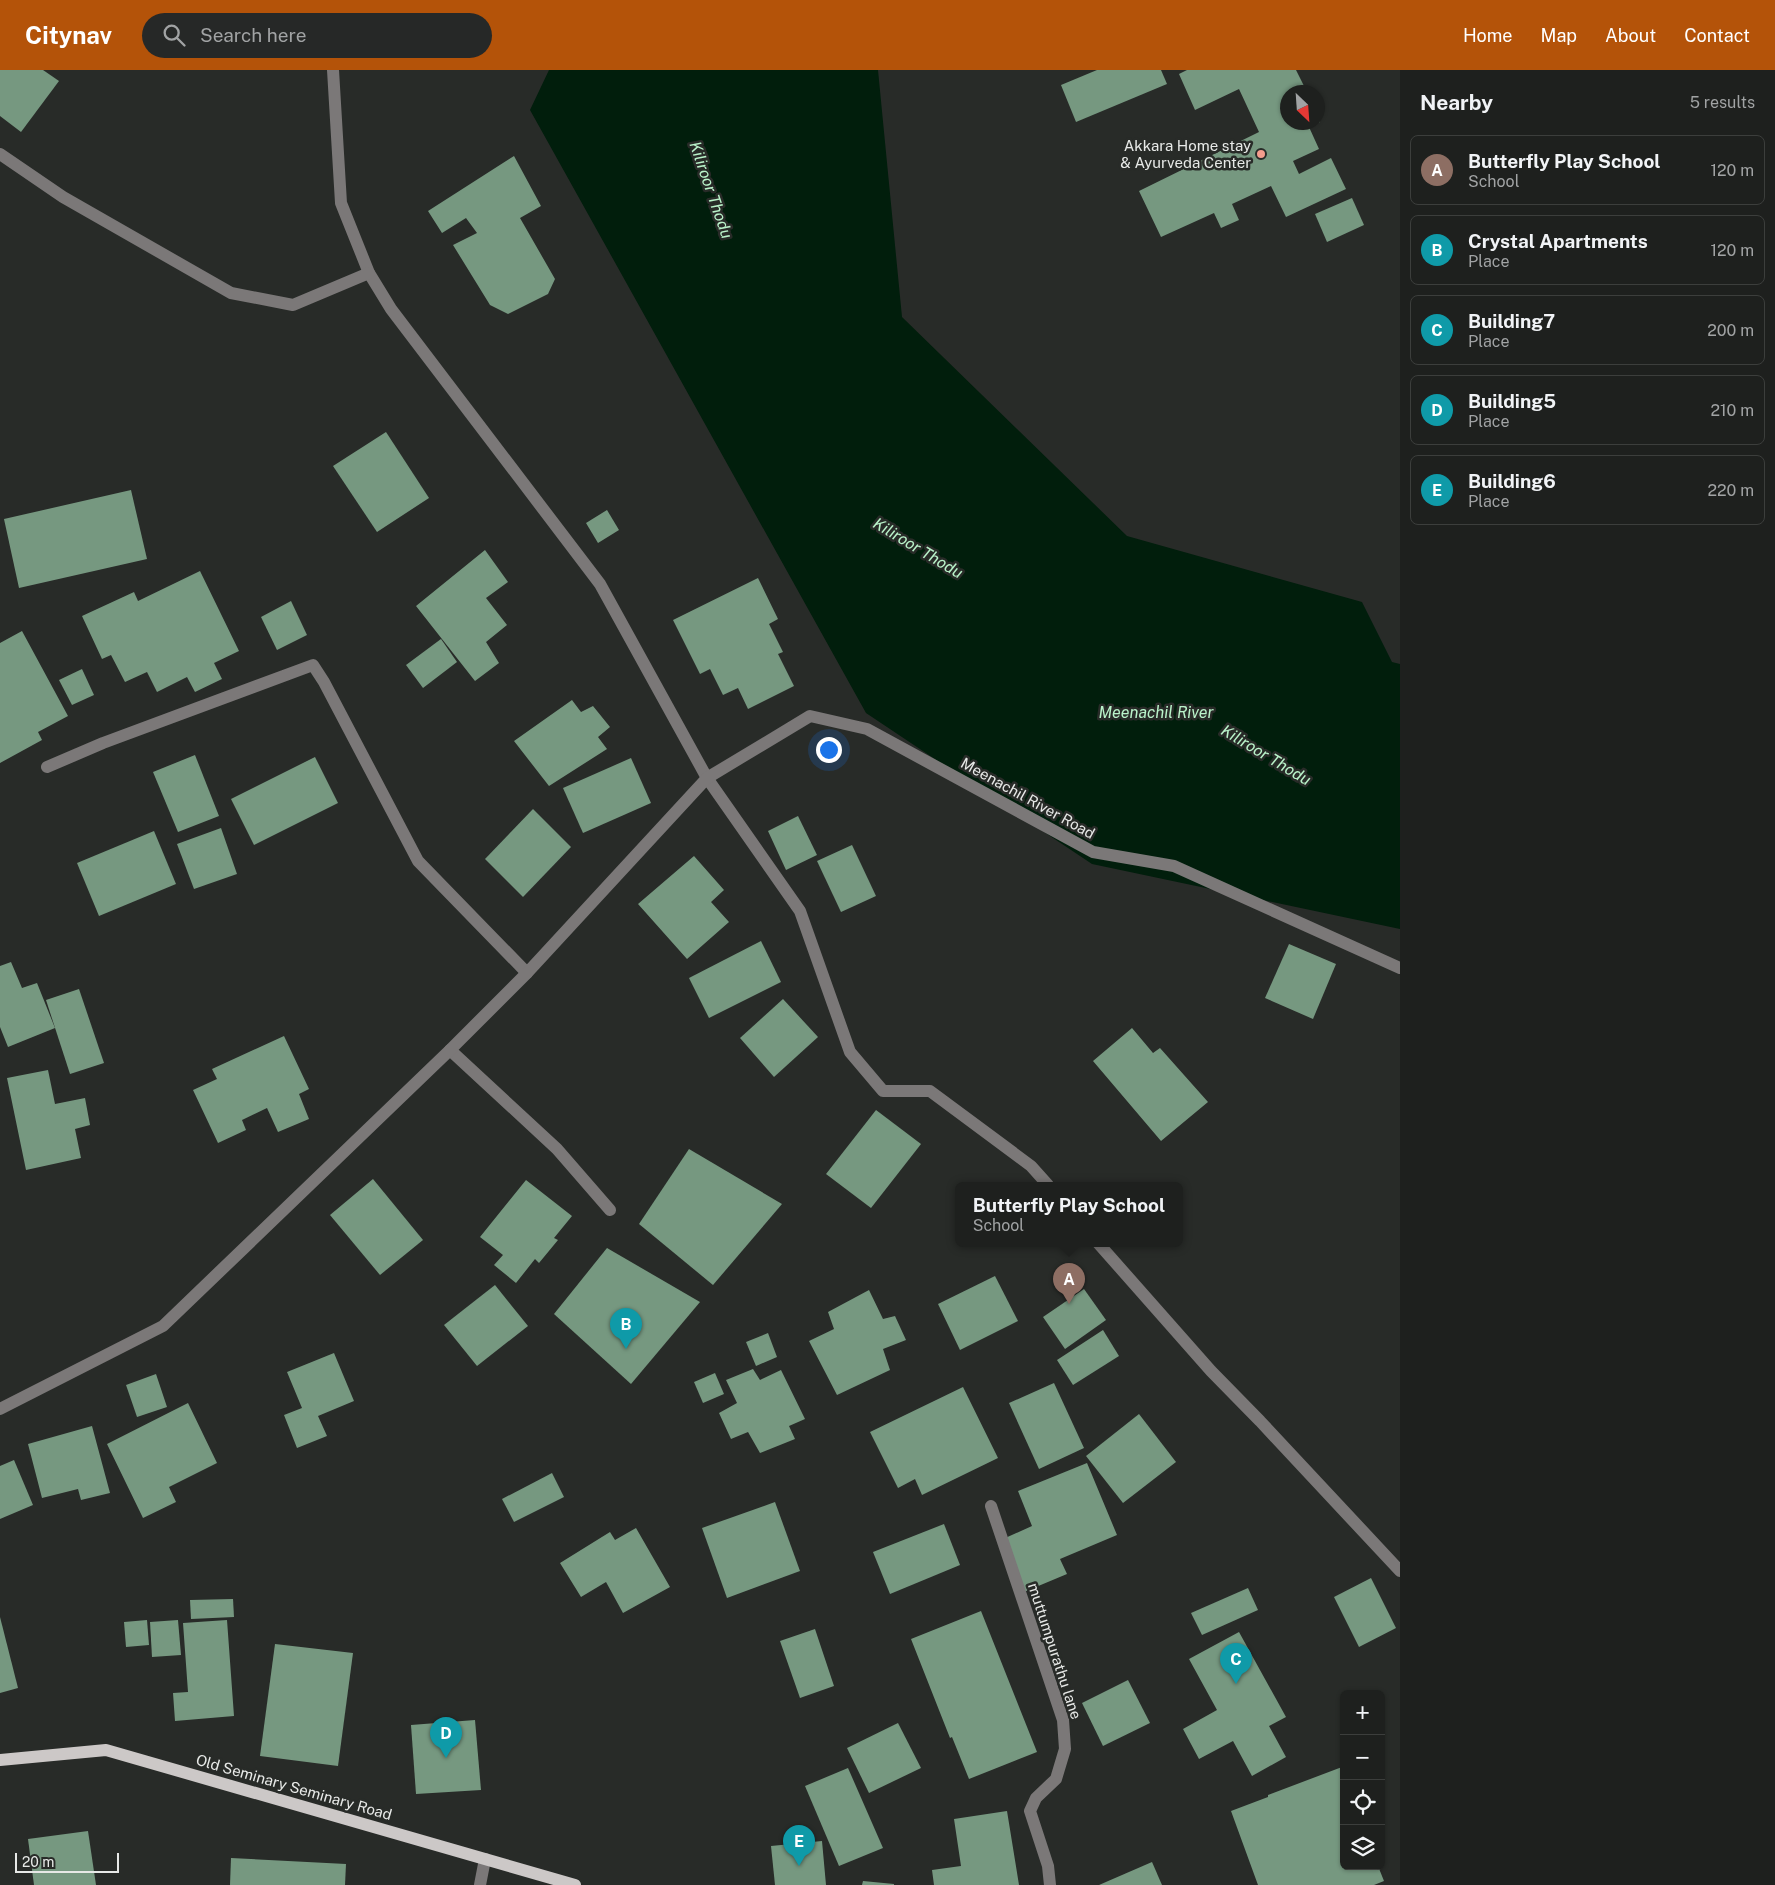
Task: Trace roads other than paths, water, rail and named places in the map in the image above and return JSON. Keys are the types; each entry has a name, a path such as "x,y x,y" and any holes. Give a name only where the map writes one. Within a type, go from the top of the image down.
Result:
{"main road":[{"name":"Old Seminary Seminary Road","path":"0,1760 106,1750 575,1885"}],"street":[{"path":"333,70 341,203 369,273 391,309 600,584 707,778 800,911 850,1052 883,1091 930,1091 1031,1166 1045,1182"},
{"path":"0,154 63,197 231,293 293,305 369,273"},
{"path":"47,766 103,743 312,665 324,682 418,861 526,973"},
{"name":"Meenachil River Road","path":"0,1409 163,1326 450,1050 526,973 707,778 810,716 868,729 1093,852 1174,866 1400,968"},
{"path":"450,1050 557,1149 610,1210"},
{"path":"1102,1247 1211,1371 1400,1571"},
{"name":"muttumpurathu lane","path":"991,1506 1063,1720 1065,1749 1056,1779 1036,1798 1030,1811 1048,1866 1050,1885"},
{"path":"480,1885 485,1859"}],"water":[{"name":"Meenachil River","path":"549,70 878,70 902,317 1127,536 1362,602 1392,662 1400,664 1400,929 1092,864 866,713 530,110"}],"place":[{"name":"Akkara Home stay & Ayurveda Center","path":"1261,154"},
{"name":"Butterfly Play School","path":"1069,1304"},
{"name":"Crystal Apartments","path":"626,1349"},
{"name":"Building7","path":"1236,1684"},
{"name":"Building5","path":"446,1758"},
{"name":"Building6","path":"799,1866"}],"water label":[{"name":"Kiliroor Thodu","path":"711,190"},
{"name":"Kiliroor Thodu","path":"918,548"},
{"name":"Kiliroor Thodu","path":"1266,755"}]}
